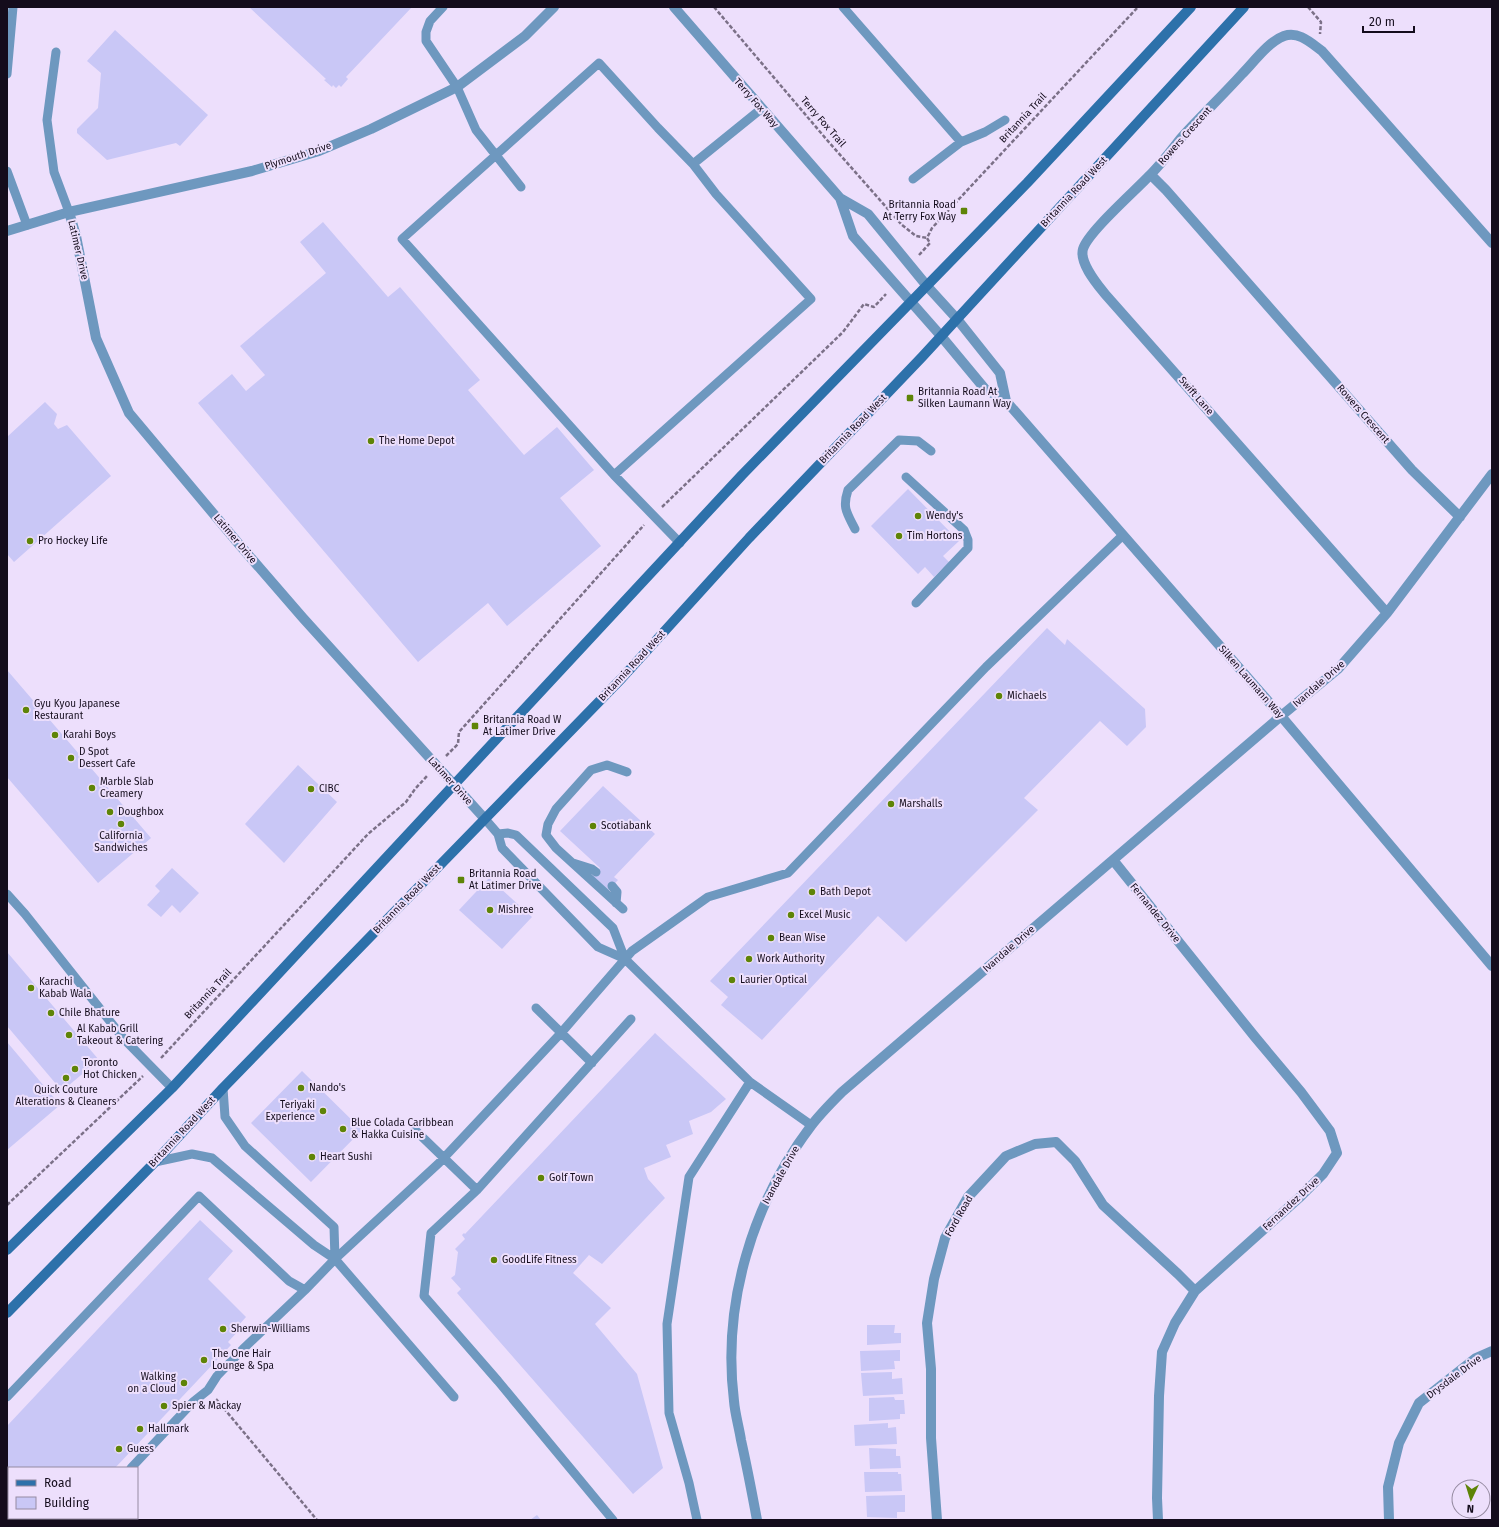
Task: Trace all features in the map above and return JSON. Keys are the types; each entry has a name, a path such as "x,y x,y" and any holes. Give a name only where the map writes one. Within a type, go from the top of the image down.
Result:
{"main road":[{"path":"7,1250 172,1088 742,475 1032,177 1191,7"},
{"name":"Britannia Road West","path":"7,1314 155,1162 223,1088 622,678 749,538 957,319 1244,7"}],"street":[{"name":"Plymouth Drive","path":"7,231 69,212 252,171 319,151 371,129 457,87 525,36 554,7"},
{"name":"Terry Fox Way","path":"674,7 761,109 840,198 868,214 927,286 957,319"},
{"name":"Rowers Crescent","path":"1460,517 1412,470 1166,190 1151,175 1187,132 1276,40 1295,34 1304,38 1319,49 1492,243"},
{"name":"Swift Lane","path":"1151,175 1086,242 1082,254 1093,279 1387,613"},
{"name":"Terry Fox Way","path":"840,198 853,236 941,336"},
{"name":"Latimer Drive","path":"69,212 76,236 96,338 130,413 273,584 485,819"},
{"name":"Silken Laumann Way","path":"957,319 1000,373 1006,401"},
{"name":"Silken Laumann Way","path":"941,336 985,389 1006,401 1122,536 1281,716 1492,966"},
{"name":"Ivandale Drive","path":"757,1520 734,1402 731,1365 732,1327 743,1262 752,1235 777,1178 811,1125 842,1092 1281,716 1338,669 1387,613 1492,474"},
{"name":"Fernandez Drive","path":"1113,860 1301,1092 1330,1131 1337,1153 1323,1174 1300,1198 1195,1291 1175,1323 1162,1352 1159,1396 1158,1520"},
{"name":"Ford Road","path":"937,1520 931,1438 931,1369 927,1323 934,1279 945,1238 968,1197 1006,1156 1035,1144 1056,1142 1075,1161 1103,1205 1195,1291"},
{"name":"Drysdale Drive","path":"1389,1520 1388,1487 1399,1443 1419,1403 1476,1358 1492,1351"}],"lane":[{"path":"7,74 13,7"},
{"path":"443,7 430,20 426,32 426,41 457,87 476,130 521,187"},
{"path":"843,7 961,142"},
{"path":"56,52 47,120 54,172 69,212"},
{"path":"614,475 811,299 716,194 693,164 599,63 402,239 614,475 680,543"},
{"path":"693,164 761,109"},
{"path":"913,179 961,142 985,132 1005,120"},
{"path":"7,171 27,225"},
{"path":"855,529 845,510 844,502 848,490 899,440 918,441 931,451"},
{"path":"906,477 964,530 968,540 968,548 916,603"},
{"path":"132,1467 193,1402 208,1390 217,1376 238,1355 335,1259 444,1158 561,1033 632,951 708,896 788,873 986,667 1122,536"},
{"path":"612,886 617,892 619,906 556,848 546,835 548,824 556,809 591,770 608,765 627,772"},
{"path":"485,819 498,834 502,848 598,947 625,959 750,1082 811,1125"},
{"path":"498,834 516,835 613,928 625,959"},
{"path":"572,863 592,869 596,872"},
{"path":"7,894 25,914 124,1039 172,1088"},
{"path":"536,1008 592,1062"},
{"path":"613,1520 498,1381 424,1296 431,1233 477,1190 630,1019"},
{"path":"697,1520 689,1483 669,1413 667,1324 689,1176 750,1082"},
{"path":"223,1088 225,1117 245,1146 334,1227 335,1259"},
{"path":"415,1130 477,1190"},
{"path":"155,1162 192,1154 212,1158 314,1245 335,1259 454,1397"},
{"path":"7,1397 199,1196 289,1281 305,1290"}],"path":[{"name":"Terry Fox Trail","path":"714,7 827,140 902,225 916,236 927,238"},
{"name":"Britannia Trail","path":"927,238 932,228 1138,7"},
{"path":"1308,7 1321,22 1319,49"},
{"path":"927,238 930,243"},
{"name":"Britannia Trail","path":"7,1205 151,1068 363,839 406,802 415,789"},
{"path":"208,1390 317,1520"}],"building":[{"path":"249,7 412,7 346,77 348,79 341,87 339,85 336,88 333,85 332,87 324,80 326,79"},
{"path":"115,30 208,115 180,146 176,143 107,160 77,133 77,129 98,108 101,73 87,61"},
{"name":"The Home Depot","path":"323,222 388,297 400,287 480,380 468,390 524,455 557,427 594,470 560,498 601,546 507,626 488,603 418,662 198,403 232,374 246,391 265,375 240,346 326,273 300,242"},
{"path":"45,402 57,414 54,424 58,429 67,425 111,476 14,562 7,554 7,437"},
{"path":"908,489 959,541 943,556 949,562 934,577 925,567 918,574 871,526"},
{"path":"1047,628 1065,645 1067,639 1145,709 1146,727 1127,746 1100,721 1024,798 1038,810 906,942 878,916 762,1040 721,1005 728,997 710,981"},
{"path":"7,670 151,838 98,883 7,777"},
{"path":"298,765 337,802 284,863 245,824"},
{"path":"603,786 655,834 614,877 618,880 608,891 592,876 600,868 560,831"},
{"path":"172,868 199,893 180,913 172,905 161,917 147,905 160,891 155,886"},
{"path":"489,878 532,917 502,949 459,910"},
{"path":"7,952 99,1060 62,1091 7,1026"},
{"path":"655,1033 726,1099 711,1112 689,1121 693,1134 666,1145 671,1157 644,1168 648,1179 665,1198 602,1264 589,1255 573,1273 611,1308 595,1324 637,1374 663,1468 633,1494 457,1293 461,1289 451,1278 455,1275 458,1252 455,1249 465,1239 462,1235 464,1233 465,1234"},
{"path":"7,1042 60,1105 7,1150"},
{"path":"302,1071 362,1130 311,1182 251,1123"},
{"path":"200,1220 233,1251 208,1279 246,1317 238,1326 241,1328 228,1342 231,1345 116,1467 8,1467 8,1519 67,1519 66,1520 7,1520 7,1426"},
{"path":"867,1325 895,1325 894,1333 901,1333 901,1343 867,1345"},
{"path":"900,1350 900,1361 894,1361 895,1369 861,1371 860,1351"},
{"path":"892,1372 892,1379 902,1378 903,1394 863,1396 861,1373"},
{"path":"894,1397 895,1400 904,1400 905,1414 900,1414 900,1419 869,1421 869,1398"},
{"path":"888,1423 888,1428 896,1427 897,1444 855,1446 854,1425"},
{"path":"869,1448 896,1449 896,1456 900,1456 901,1468 870,1469"},
{"path":"864,1472 898,1472 898,1474 901,1474 902,1491 865,1492"},
{"path":"905,1495 905,1512 897,1512 897,1518 867,1517 866,1496"},
{"path":"537,1515 541,1520 530,1520"}],"place":[{"name":"Britannia Road At Terry Fox Way","path":"964,211"},
{"name":"Britannia Road At Silken Laumann Way","path":"910,398"},
{"name":"The Home Depot","path":"371,441"},
{"name":"Wendy's","path":"918,516"},
{"name":"Tim Hortons","path":"899,536"},
{"name":"Pro Hockey Life","path":"30,541"},
{"name":"Michaels","path":"999,696"},
{"name":"Gyu Kyou Japanese Restaurant","path":"26,710"},
{"name":"Britannia Road W At Latimer Drive","path":"475,726"},
{"name":"Karahi Boys","path":"55,735"},
{"name":"D Spot Dessert Cafe","path":"71,758"},
{"name":"Marble Slab Creamery","path":"92,788"},
{"name":"CIBC","path":"311,789"},
{"name":"Marshalls","path":"891,804"},
{"name":"Doughbox","path":"110,812"},
{"name":"California Sandwiches","path":"121,824"},
{"name":"Scotiabank","path":"593,826"},
{"name":"Britannia Road At Latimer Drive","path":"461,880"},
{"name":"Bath Depot","path":"812,892"},
{"name":"Mishree","path":"490,910"},
{"name":"Excel Music","path":"791,915"},
{"name":"Bean Wise","path":"771,938"},
{"name":"Work Authority","path":"749,959"},
{"name":"Laurier Optical","path":"732,980"},
{"name":"Karachi Kabab Wala","path":"31,988"},
{"name":"Chile Bhature","path":"51,1013"},
{"name":"Al Kabab Grill Takeout & Catering","path":"69,1035"},
{"name":"Toronto Hot Chicken","path":"75,1069"},
{"name":"Quick Couture Alterations & Cleaners","path":"66,1078"},
{"name":"Nando's","path":"301,1088"},
{"name":"Teriyaki Experience","path":"323,1111"},
{"name":"Blue Colada Caribbean & Hakka Cuisine","path":"343,1129"},
{"name":"Heart Sushi","path":"312,1157"},
{"name":"Golf Town","path":"541,1178"},
{"name":"GoodLife Fitness","path":"494,1260"},
{"name":"Sherwin-Williams","path":"223,1329"},
{"name":"The One Hair Lounge & Spa","path":"204,1360"},
{"name":"Walking on a Cloud","path":"184,1383"},
{"name":"Spier & Mackay","path":"164,1406"},
{"name":"Hallmark","path":"140,1429"},
{"name":"Guess","path":"119,1449"}]}
